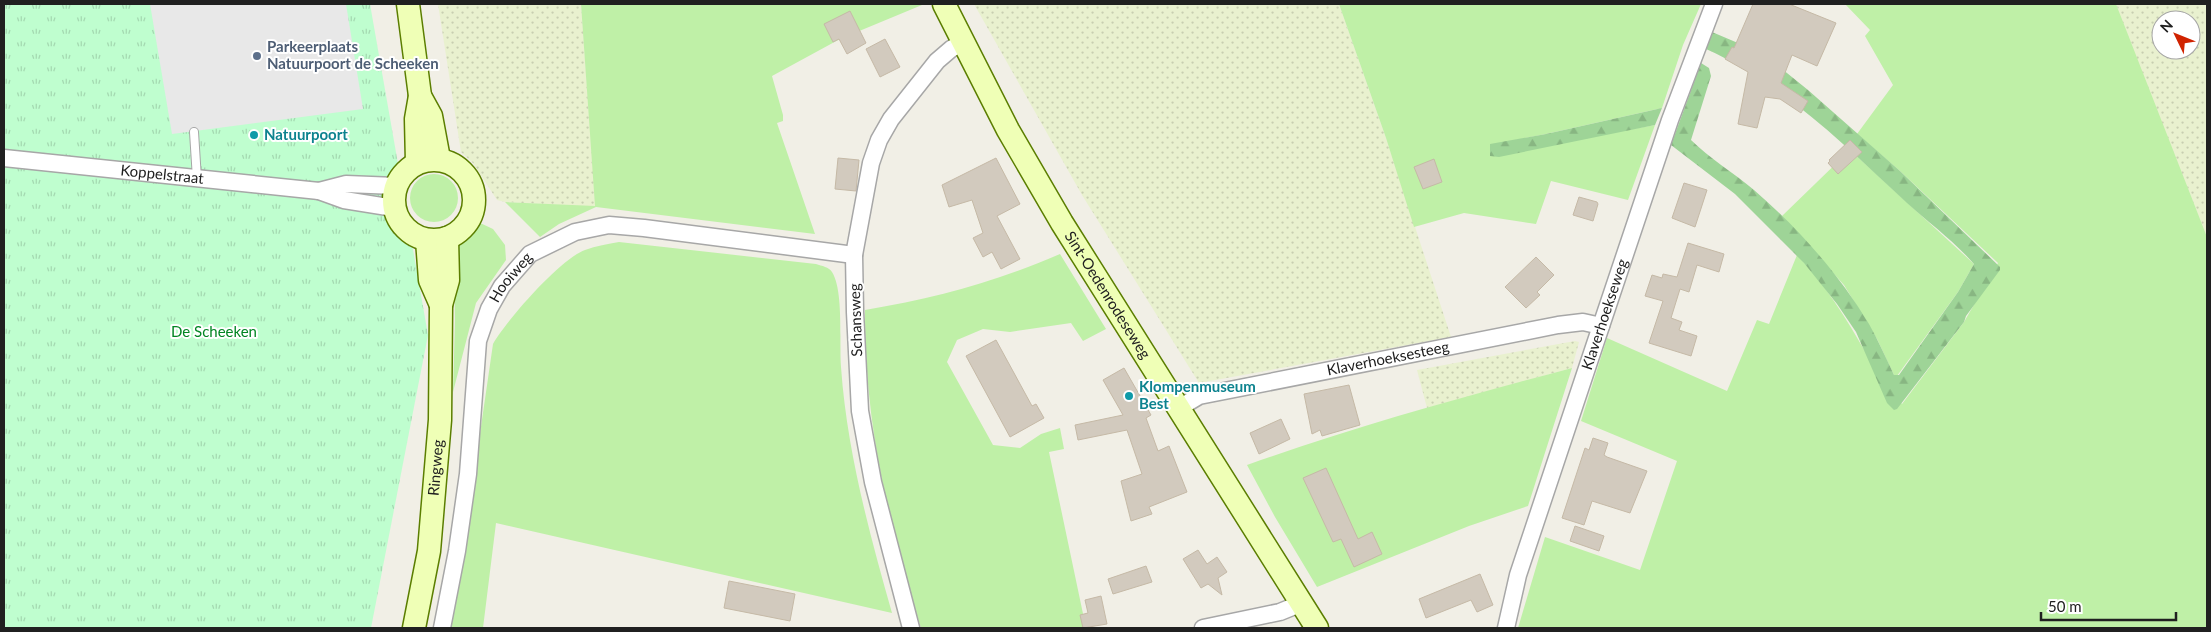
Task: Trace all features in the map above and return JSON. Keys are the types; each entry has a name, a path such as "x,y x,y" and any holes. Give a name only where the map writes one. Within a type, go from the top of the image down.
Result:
{"main road":[{"path":"408,4 420,96 416,119 416,163"},
{"name":"Sint-Oedenrodeseweg","path":"944,4 1008,130 1062,223 1317,628"},
{"path":"420,96 431,116 439,159"},
{"path":"428,159 439,159 450,162 461,169 469,178 475,201 472,213 466,224 458,232 437,239 409,232 397,216 395,197 401,176 416,163 428,159"},
{"name":"Ringweg","path":"414,628 429,551 439,429 441,305 448,280 437,239"}],"street":[{"name":"Klaverhoekseweg","path":"1506,628 1518,575 1601,326 1670,120 1714,4"},
{"name":"Schansweg","path":"911,628 874,482 860,411 854,255 871,162 879,140 891,119 937,61 951,48 963,42"},
{"name":"Koppelstraat","path":"4,158 319,191 344,200 395,197"},
{"name":"Koppelstraat","path":"319,191 346,184 395,197"},
{"name":"Hooiweg","path":"442,628 457,551 468,474 478,341 489,309 502,286 530,254 575,232 609,225 854,255"},
{"name":"Klaverhoeksesteeg","path":"1179,408 1200,396 1558,325 1584,322 1601,326"},
{"path":"1203,628 1280,612 1302,603"}],"lane":[{"path":"194,132 197,179"}],"green space":[{"name":"De Scheeken","path":"4,4 370,4 428,335 371,628 4,628"},
{"path":"438,4 581,4 596,207 497,200 473,163 461,152"},
{"path":"581,4 922,5 840,39 772,76 783,115 783,121 777,123 815,234 596,207 559,224 540,237 505,202 595,206"},
{"path":"974,4 1339,4 1386,138 1451,337 1199,383 1082,195"},
{"path":"1339,4 1701,4 1683,45 1662,108 1490,145 1621,131 1655,125 1628,200 1551,181 1536,224 1464,213 1414,227 1386,138"},
{"path":"1845,4 2116,4 2207,237 2207,628 1518,628 1545,537 1640,570 1677,461 1581,421 1607,338 1727,391 1757,320 1769,324 1797,255 1834,302 1874,366 1902,404 1964,322 1998,263 1900,171 1857,134 1893,85 1865,36 1870,30"},
{"path":"2116,4 2207,4 2207,237 2133,52"},
{"path":"1712,32 1745,46 1776,64 1808,90 1900,171 2000,267 2000,270 1966,316 1964,322 1897,409 1894,410 1887,403 1856,332 1837,304 1804,263 1735,194 1671,145 1701,63 1709,68 1711,76 1691,140 1770,205 1817,252 1845,287 1869,324 1894,375 1899,375 1958,292 1974,264 1950,240 1812,117 1761,80 1734,63 1706,49"},
{"path":"1662,108 1655,125 1499,157 1490,156 1490,144 1546,134"},
{"path":"1850,150 1974,264 1958,292 1897,376 1894,375 1877,339 1844,285 1782,216"},
{"path":"434,174 443,176 451,181 456,189 458,198 456,207 451,215 443,220 434,222 425,220 417,215 412,207 410,198 412,189 417,181 425,176"},
{"path":"478,222 493,229 505,245 506,260 476,303 453,392 454,256 459,243"},
{"path":"619,242 816,264 831,270 836,281 840,304 841,367 848,429 867,522 892,613 496,523 483,628 447,628 469,509 493,344 509,321 534,292 562,265 585,250"},
{"path":"1060,254 1106,329 1083,341 1071,323 1010,332 983,329 957,340 947,362 993,445 1020,448 1041,434 1060,428 1064,449 1049,452 1086,628 921,628 898,550 880,471 869,391 865,310 940,295 988,281"},
{"path":"1575,341 1579,342 1572,368 1427,408 1417,370"},
{"path":"1572,368 1528,506 1469,526 1317,587 1275,517 1247,465 1368,425"}],"shaded area":[{"name":"Parkeerplaats Natuurpoort de Scheeken","path":"150,4 346,4 363,109 172,134"}],"building":[{"path":"1753,4 1789,4 1836,23 1817,66 1792,55 1781,83 1808,101 1801,113 1780,99 1765,97 1757,128 1738,124 1748,72 1725,59 1732,47 1734,48"},
{"path":"850,11 866,43 847,54 839,39 833,42 824,24"},
{"path":"885,39 900,67 880,77 866,49"},
{"path":"1850,140 1862,152 1838,174 1828,163 1829,160"},
{"path":"838,158 859,160 856,191 835,189"},
{"path":"996,158 1020,204 997,216 1020,259 1001,269 992,252 983,257 973,238 983,233 972,200 949,207 942,185"},
{"path":"1434,159 1442,182 1423,189 1414,167"},
{"path":"1684,183 1707,190 1695,227 1672,218"},
{"path":"1579,197 1597,202 1593,221 1573,215"},
{"path":"1688,243 1724,254 1719,272 1697,265 1689,292 1680,289 1671,318 1682,322 1679,330 1697,336 1691,356 1649,343 1663,301 1645,296 1652,275 1662,278 1663,274 1677,277"},
{"path":"1536,257 1554,275 1537,292 1540,295 1526,308 1505,287"},
{"path":"996,340 1032,406 1036,404 1044,418 1010,437 966,356"},
{"path":"1124,368 1151,415 1146,418 1158,451 1169,446 1187,492 1149,507 1152,514 1131,521 1121,481 1142,474 1127,430 1078,440 1075,425 1123,415 1103,380"},
{"path":"1349,385 1360,425 1322,436 1320,430 1312,434 1304,394"},
{"path":"1281,419 1290,439 1259,454 1250,433"},
{"path":"1593,438 1608,443 1604,455 1607,457 1647,471 1630,513 1592,501 1584,525 1562,518 1585,448 1589,450"},
{"path":"1326,468 1358,539 1372,532 1382,554 1354,567 1341,539 1333,542 1303,478"},
{"path":"1575,526 1604,536 1599,551 1570,541"},
{"path":"1198,550 1207,564 1217,557 1227,572 1218,578 1222,595 1208,584 1201,588 1183,559"},
{"path":"1146,566 1152,582 1113,594 1108,579"},
{"path":"1480,574 1493,605 1477,612 1471,600 1426,618 1419,599"},
{"path":"729,581 795,594 790,621 724,608"},
{"path":"1101,596 1107,624 1083,628 1080,615 1088,613 1085,600"}],"place":[{"name":"Parkeerplaats Natuurpoort de Scheeken","path":"257,56"},
{"name":"Natuurpoort","path":"254,135"},
{"name":"Klompenmuseum Best","path":"1129,396"}]}
